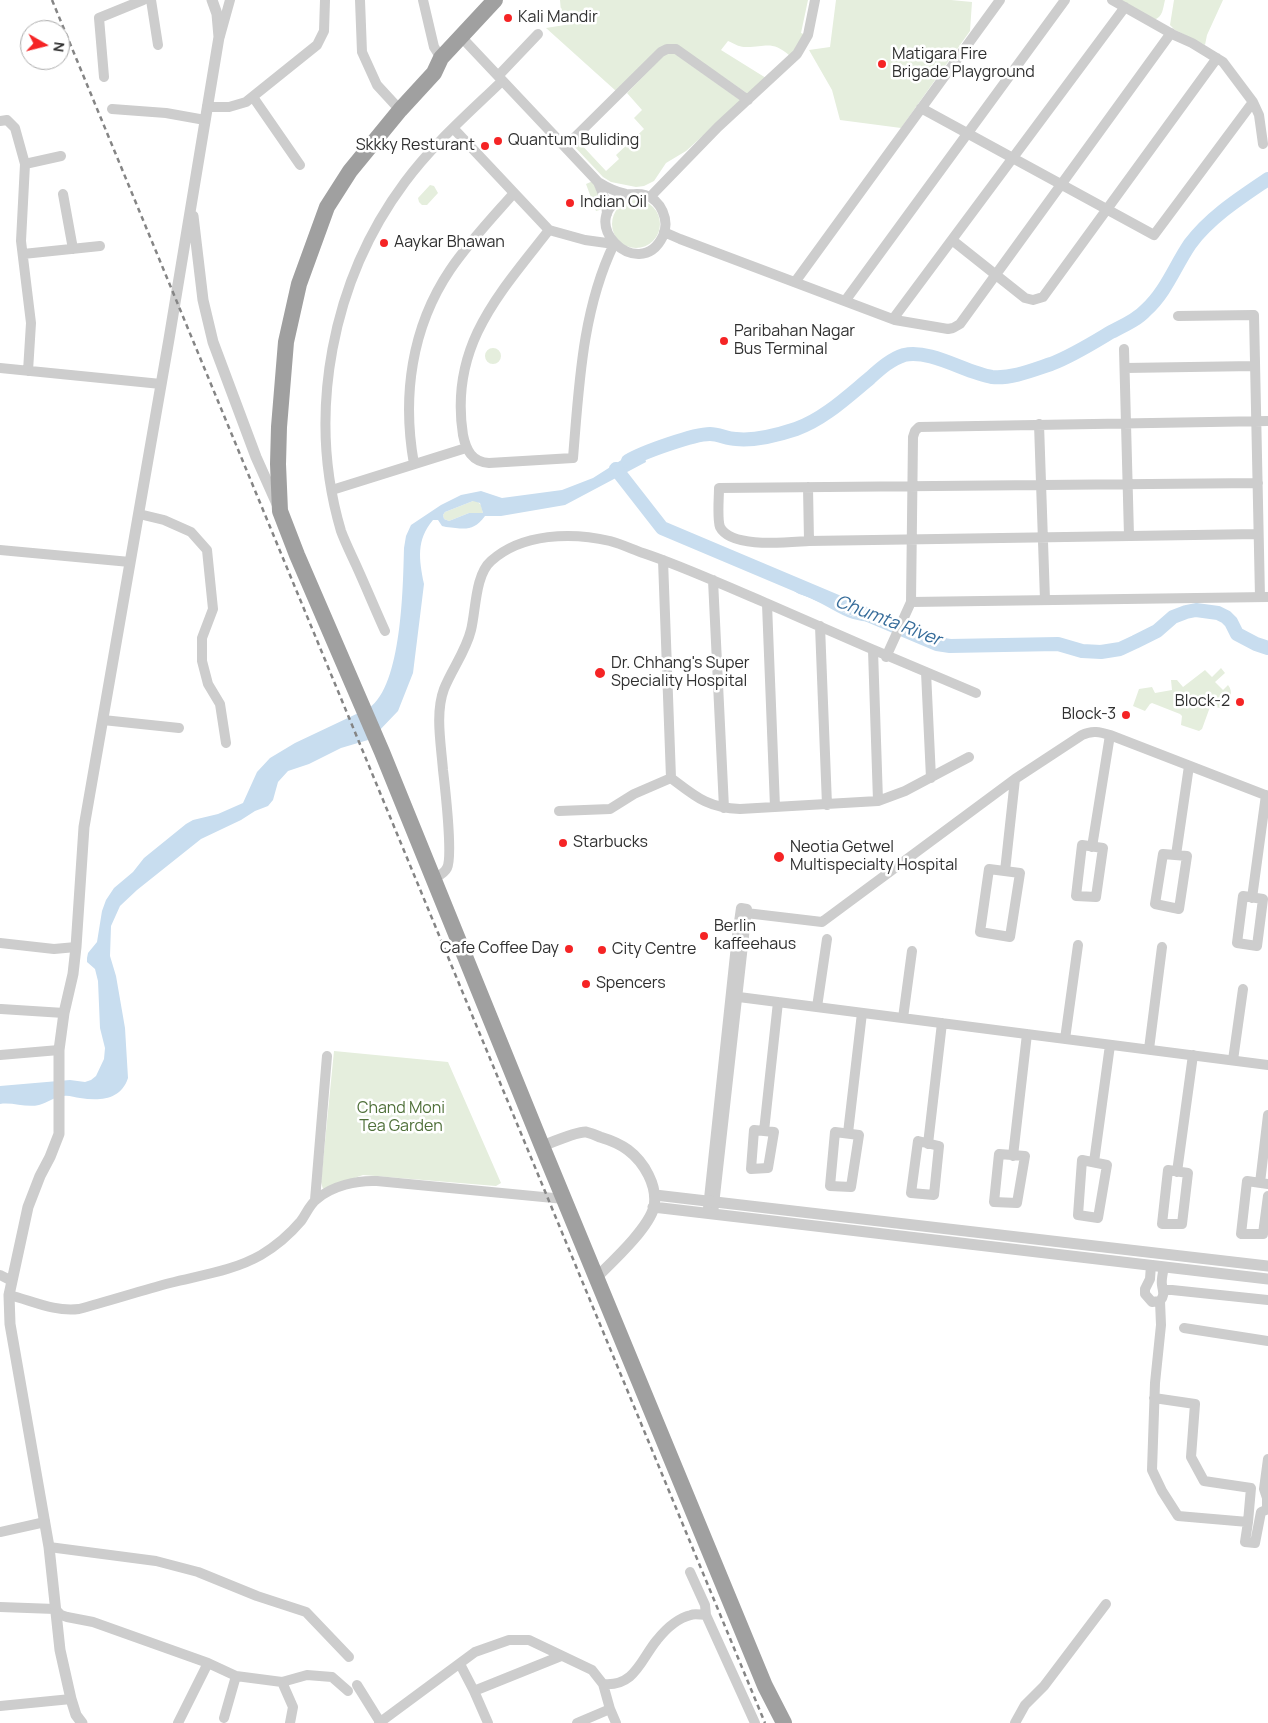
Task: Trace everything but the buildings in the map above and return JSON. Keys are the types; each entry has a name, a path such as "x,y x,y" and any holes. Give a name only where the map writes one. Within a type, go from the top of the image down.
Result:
{"highway":[{"path":"496,0 441,58 434,73 400,110 350,171 327,208 299,284 286,342 278,464 280,511 382,752 596,1278 765,1686 784,1723"},
{"path":"434,73 442,69 505,0"}],"street":[{"path":"104,77 99,18 143,0"},
{"path":"151,0 158,45"},
{"path":"212,0 218,14 219,37"},
{"path":"82,1723 76,1715 71,1699 60,1650 49,1547 10,1324 9,1295 28,1207 59,1134 59,1050 64,1013 73,974 84,827 219,37 230,0"},
{"path":"207,107 229,107 246,102 317,45 324,31 324,0"},
{"path":"360,0 362,52 377,85 400,110"},
{"path":"423,0 434,47 441,58"},
{"path":"650,197 718,127 783,68 802,46 808,35 815,0"},
{"path":"795,282 1000,0"},
{"path":"845,301 1066,0"},
{"path":"1112,0 1171,33 1192,42 1217,58 1234,75 1254,102 1259,115 1263,144"},
{"path":"894,319 1125,7"},
{"path":"664,232 894,319 942,328 957,327 1171,33"},
{"path":"385,631 342,533 332,490 327,447 328,381 335,338 346,296 371,237 392,200 418,166 538,34"},
{"path":"466,42 598,182 628,195 639,194 650,197 662,209 665,220 664,232 655,246 640,253 623,251 614,244 607,231 606,202 598,182"},
{"path":"565,147 661,52 667,49 676,50 748,100"},
{"path":"952,240 1025,298 1033,300 1043,297 1217,58"},
{"path":"253,97 300,165"},
{"path":"921,108 1154,235 1254,102"},
{"path":"112,109 166,113 205,120"},
{"path":"0,121 7,120 15,128 25,164 21,241 31,323 28,371"},
{"path":"453,128 549,230 585,240 614,244"},
{"path":"25,164 61,156"},
{"path":"414,464 409,429 410,379 416,346 426,315 441,285 459,258 514,193"},
{"path":"63,194 73,249"},
{"path":"607,216 615,202 628,195"},
{"path":"191,202 203,300 213,342 256,457 280,511"},
{"path":"549,230 496,297 482,320 472,345 465,372 461,401 462,430 466,448 472,457 484,462 573,458 580,378 589,322 604,265 614,244"},
{"path":"23,254 100,246"},
{"path":"911,602 1264,597 1258,534 1254,316 1178,316"},
{"path":"1124,349 1129,536"},
{"path":"1125,368 1256,366"},
{"path":"0,368 161,384"},
{"path":"886,657 911,602 912,437 914,431 919,427 1268,421"},
{"path":"1039,424 1045,600"},
{"path":"332,490 466,448"},
{"path":"1258,483 719,488 720,526 722,530 734,537 760,544 809,541 1258,534"},
{"path":"808,488 809,541"},
{"path":"139,514 164,520 191,532 207,550 213,609 202,638 202,661 208,684 220,704 226,743"},
{"path":"433,879 445,871 448,862 447,819 440,738 441,699 444,687 463,652 471,632 476,594 489,562 510,548 524,542 546,537 572,537 610,542 713,580 886,657 976,693"},
{"path":"0,550 130,562"},
{"path":"663,560 671,778"},
{"path":"713,580 724,808"},
{"path":"767,604 775,806"},
{"path":"820,626 827,805"},
{"path":"873,650 878,801"},
{"path":"926,672 931,778"},
{"path":"103,720 179,728"},
{"path":"711,1208 734,996 741,908 747,908 746,913 822,922 1015,779 1086,733 1098,732 1267,796 1252,898"},
{"path":"1092,847 1110,735"},
{"path":"671,778 706,803 724,808 827,805 878,801 905,791 969,756"},
{"path":"1176,855 1189,766"},
{"path":"559,811 610,809 634,794 671,778"},
{"path":"1005,871 1015,779"},
{"path":"1082,845 1092,847 1103,848 1096,897 1076,896 1082,845"},
{"path":"1163,854 1176,855 1187,856 1180,908 1155,904 1163,854"},
{"path":"989,869 1005,871 1020,873 1010,937 980,932 989,869"},
{"path":"1243,896 1252,898 1263,899 1257,946 1237,943 1243,896"},
{"path":"818,1007 827,939"},
{"path":"0,943 54,949 76,947"},
{"path":"1065,1039 1078,945"},
{"path":"1148,1050 1162,947"},
{"path":"903,1018 912,951"},
{"path":"1233,1060 1243,989"},
{"path":"734,996 1268,1065"},
{"path":"764,1131 778,1002"},
{"path":"1,1009 64,1013"},
{"path":"848,1133 862,1013"},
{"path":"928,1144 942,1023"},
{"path":"1013,1156 1028,1034"},
{"path":"1094,1162 1110,1045"},
{"path":"0,1055 59,1050"},
{"path":"1177,1172 1193,1055"},
{"path":"315,1200 327,1056"},
{"path":"1268,1115 1264,1184 1247,1181 1241,1234 1263,1234 1268,1196"},
{"path":"542,1146 584,1132 618,1144 628,1150 645,1169 651,1181 654,1201 648,1219 596,1278"},
{"path":"835,1132 848,1133 859,1136 851,1187 830,1186 835,1132"},
{"path":"918,1141 928,1144 939,1146 934,1195 911,1193 918,1141"},
{"path":"999,1154 1013,1156 1025,1156 1017,1203 994,1202 999,1154"},
{"path":"1082,1160 1094,1162 1107,1165 1098,1218 1078,1216 1082,1160"},
{"path":"1168,1170 1177,1172 1188,1173 1182,1224 1162,1224 1168,1170"},
{"path":"9,1295 48,1308 79,1310 167,1284 227,1270 251,1260 273,1247 301,1221 315,1200 347,1184 370,1180 564,1199"},
{"path":"654,1201 1268,1279"},
{"path":"711,1208 1268,1266"},
{"path":"1151,1265 1150,1279 1145,1288 1145,1294 1152,1302 1160,1301 1164,1297 1162,1285 1164,1267"},
{"path":"0,1275 12,1281"},
{"path":"1164,1290 1268,1300"},
{"path":"1160,1301 1162,1324 1154,1398 1152,1470 1162,1491 1178,1516 1248,1522"},
{"path":"1184,1328 1268,1341"},
{"path":"1154,1398 1195,1404 1191,1457 1204,1481 1251,1488 1245,1542 1255,1542 1261,1512 1267,1509 1267,1498 1264,1489 1268,1459"},
{"path":"0,1532 45,1522"},
{"path":"49,1547 156,1560 198,1572 257,1596 306,1612 349,1657"},
{"path":"690,1572 704,1605 706,1615 755,1723"},
{"path":"1015,1723 1025,1706 1044,1686 1106,1604"},
{"path":"0,1607 55,1609 61,1615 93,1622 208,1663 236,1676 282,1682 307,1674 332,1677 353,1688 379,1723 475,1652 509,1640 529,1640 592,1670 603,1684 616,1723"},
{"path":"603,1684 621,1681 637,1672 657,1640 678,1620 692,1614 706,1615"},
{"path":"474,1691 561,1656"},
{"path":"178,1723 208,1663"},
{"path":"460,1664 488,1723"},
{"path":"224,1718 236,1676"},
{"path":"282,1682 293,1707 290,1723"},
{"path":"0,1706 71,1699"},
{"path":"577,1723 610,1709"}],"green space":[{"path":"560,0 808,0 801,33 804,34 790,56 773,46 742,47 728,41 721,50 766,78 748,94 677,45 616,91 546,28 571,24 568,12 561,12"},
{"name":"Matigara Fire Brigade Playground","path":"836,0 951,0 972,2 970,31 901,128 840,120 832,90 809,50 830,47"},
{"path":"1122,0 1165,0 1161,14 1154,20 1122,2"},
{"path":"1174,0 1223,0 1207,35 1205,45 1175,30 1170,25"},
{"path":"666,53 674,53 740,100 739,103 686,151 666,163 654,181 644,186 636,187 611,182 603,177 573,145 577,140 606,171 619,159 616,155 644,129 634,118 642,110 627,93"},
{"path":"593,181 603,209 596,211 586,184"},
{"path":"430,185 434,186 438,193 427,205 422,205 418,198"},
{"path":"631,200 641,200 650,204 656,210 660,224 656,238 650,244 641,248 631,248 622,244 616,238 612,229 612,219 616,210 622,204"},
{"path":"493,348 501,356 493,364 485,356"},
{"path":"477,501 481,505 483,513 469,513 449,521 444,519 443,515 445,512"},
{"path":"1221,668 1225,673 1215,682 1223,690 1228,685 1230,688 1231,694 1228,704 1224,709 1210,707 1202,729 1199,731 1181,725 1182,716 1180,714 1152,703 1145,711 1133,706 1139,689 1152,687 1155,693 1172,690 1171,680 1177,680 1183,687 1205,670 1212,677"},
{"name":"Chand Moni Tea Garden","path":"334,1051 448,1062 501,1183 496,1186 363,1175 323,1189 321,1182"}],"water":[{"path":"643,449 646,462 565,505 501,516 485,516 477,525 468,528 446,527 442,526 438,520 433,520 421,542 420,558 424,584 413,673 398,711 368,740 341,748 309,764 288,771 278,782 273,800 268,806 201,839 120,906 111,926 110,956 116,976 125,1028 128,1078 125,1085 115,1095 102,1099 66,1096 34,1106 0,1104 0,1086 70,1080 85,1082 96,1076 104,1059 105,1048 100,1028 98,981 95,969 87,962 87,958 88,953 97,942 102,911 106,900 114,888 133,872 144,858 186,824 193,820 218,814 243,803 257,772 270,758 295,743 369,708 380,696 388,679 394,658 401,610 404,548 406,536 411,525 441,505 461,495 481,491 502,498 562,490 593,478 626,457","holes":["473,501 480,503 483,513 469,513 449,521 444,519 443,515 445,512"]}],"waterway":[{"path":"628,461 669,444 702,435 713,434 733,439 751,439 796,429 826,413 886,365 904,355 925,355 992,377 1014,375 1059,361 1142,314 1159,295 1198,234 1226,208 1268,179"},
{"name":"Chumta River","path":"616,469 662,528 937,644 950,646 1058,644 1082,651 1101,652 1120,649 1157,631 1173,617 1196,610 1218,613 1226,617 1237,634 1268,648"},
{"path":"790,581 794,589 799,593 822,602 844,614 860,619 879,620"}],"railway":[{"path":"52,0 765,1723"}],"place":[{"name":"Kali Mandir","path":"508,18"},
{"name":"Matigara Fire Brigade Playground","path":"882,64"},
{"name":"Quantum Buliding","path":"498,141"},
{"name":"Skkky Resturant","path":"485,146"},
{"name":"Indian Oil","path":"570,203"},
{"name":"Aaykar Bhawan","path":"384,243"},
{"name":"Paribahan Nagar Bus Terminal","path":"724,341"},
{"name":"Dr. Chhang's Super Speciality Hospital","path":"600,673"},
{"name":"Block-2","path":"1240,702"},
{"name":"Block-3","path":"1126,715"},
{"name":"Starbucks","path":"563,843"},
{"name":"Neotia Getwel Multispecialty Hospital","path":"779,857"},
{"name":"Berlin kaffeehaus","path":"704,936"},
{"name":"Cafe Coffee Day","path":"569,949"},
{"name":"City Centre","path":"602,950"},
{"name":"Spencers","path":"586,984"}]}
